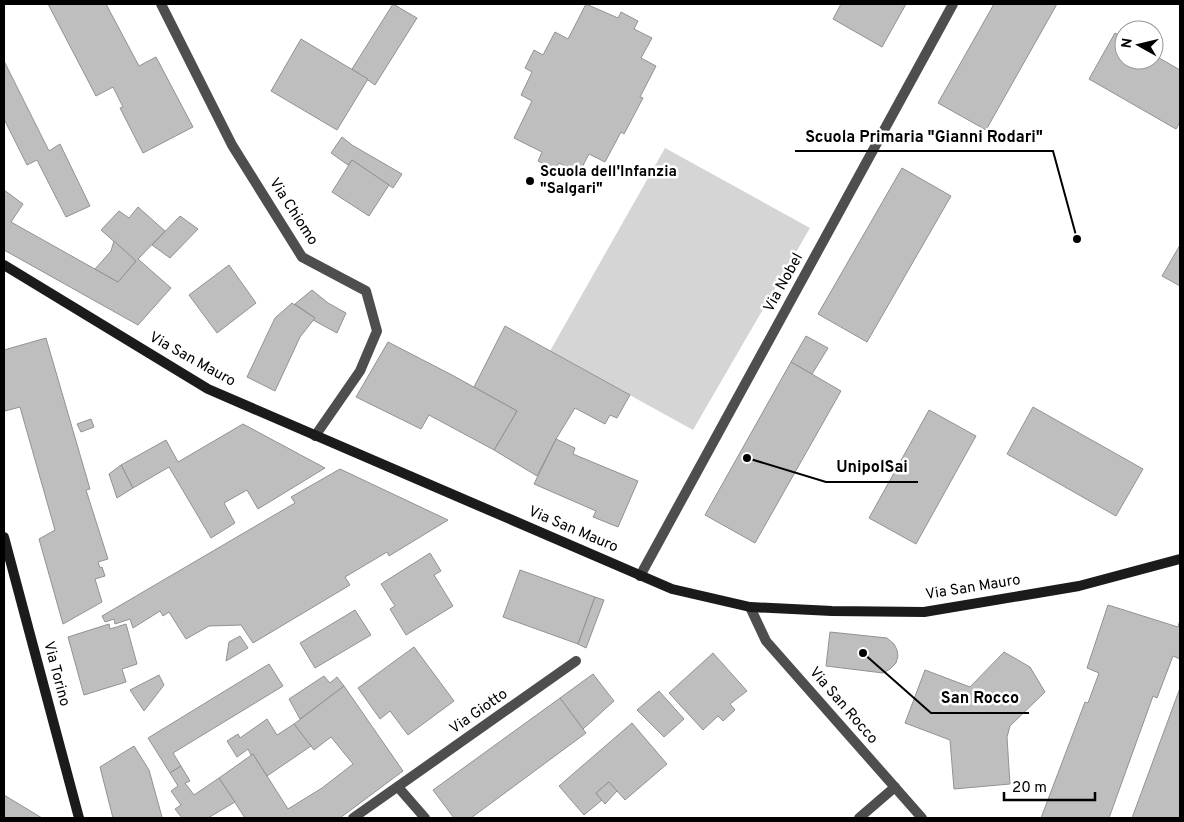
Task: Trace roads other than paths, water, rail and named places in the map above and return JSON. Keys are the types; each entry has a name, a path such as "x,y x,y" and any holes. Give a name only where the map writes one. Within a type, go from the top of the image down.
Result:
{"street":[{"name":"Via Chiomo","path":"161,4 232,145 302,257 366,291 377,330 360,371 315,436"},
{"name":"Via Nobel","path":"640,576 953,4"},
{"name":"Via San Mauro","path":"4,265 208,390 672,589 750,608 924,612 1079,586 1180,558"},
{"name":"Via Torino","path":"4,537 79,818"},
{"name":"Via San Rocco","path":"750,608 766,641 922,818"},
{"name":"Via Giotto","path":"353,818 576,662"},
{"path":"398,787 426,818"},
{"path":"860,818 895,787"}],"place":[{"name":"Scuola dell'Infanzia \"Salgari\"","path":"530,181"},
{"name":"Scuola Primaria \"Gianni Rodari\"","path":"1077,239"},
{"name":"UnipolSai","path":"747,458"},
{"name":"San Rocco","path":"863,653"}]}
